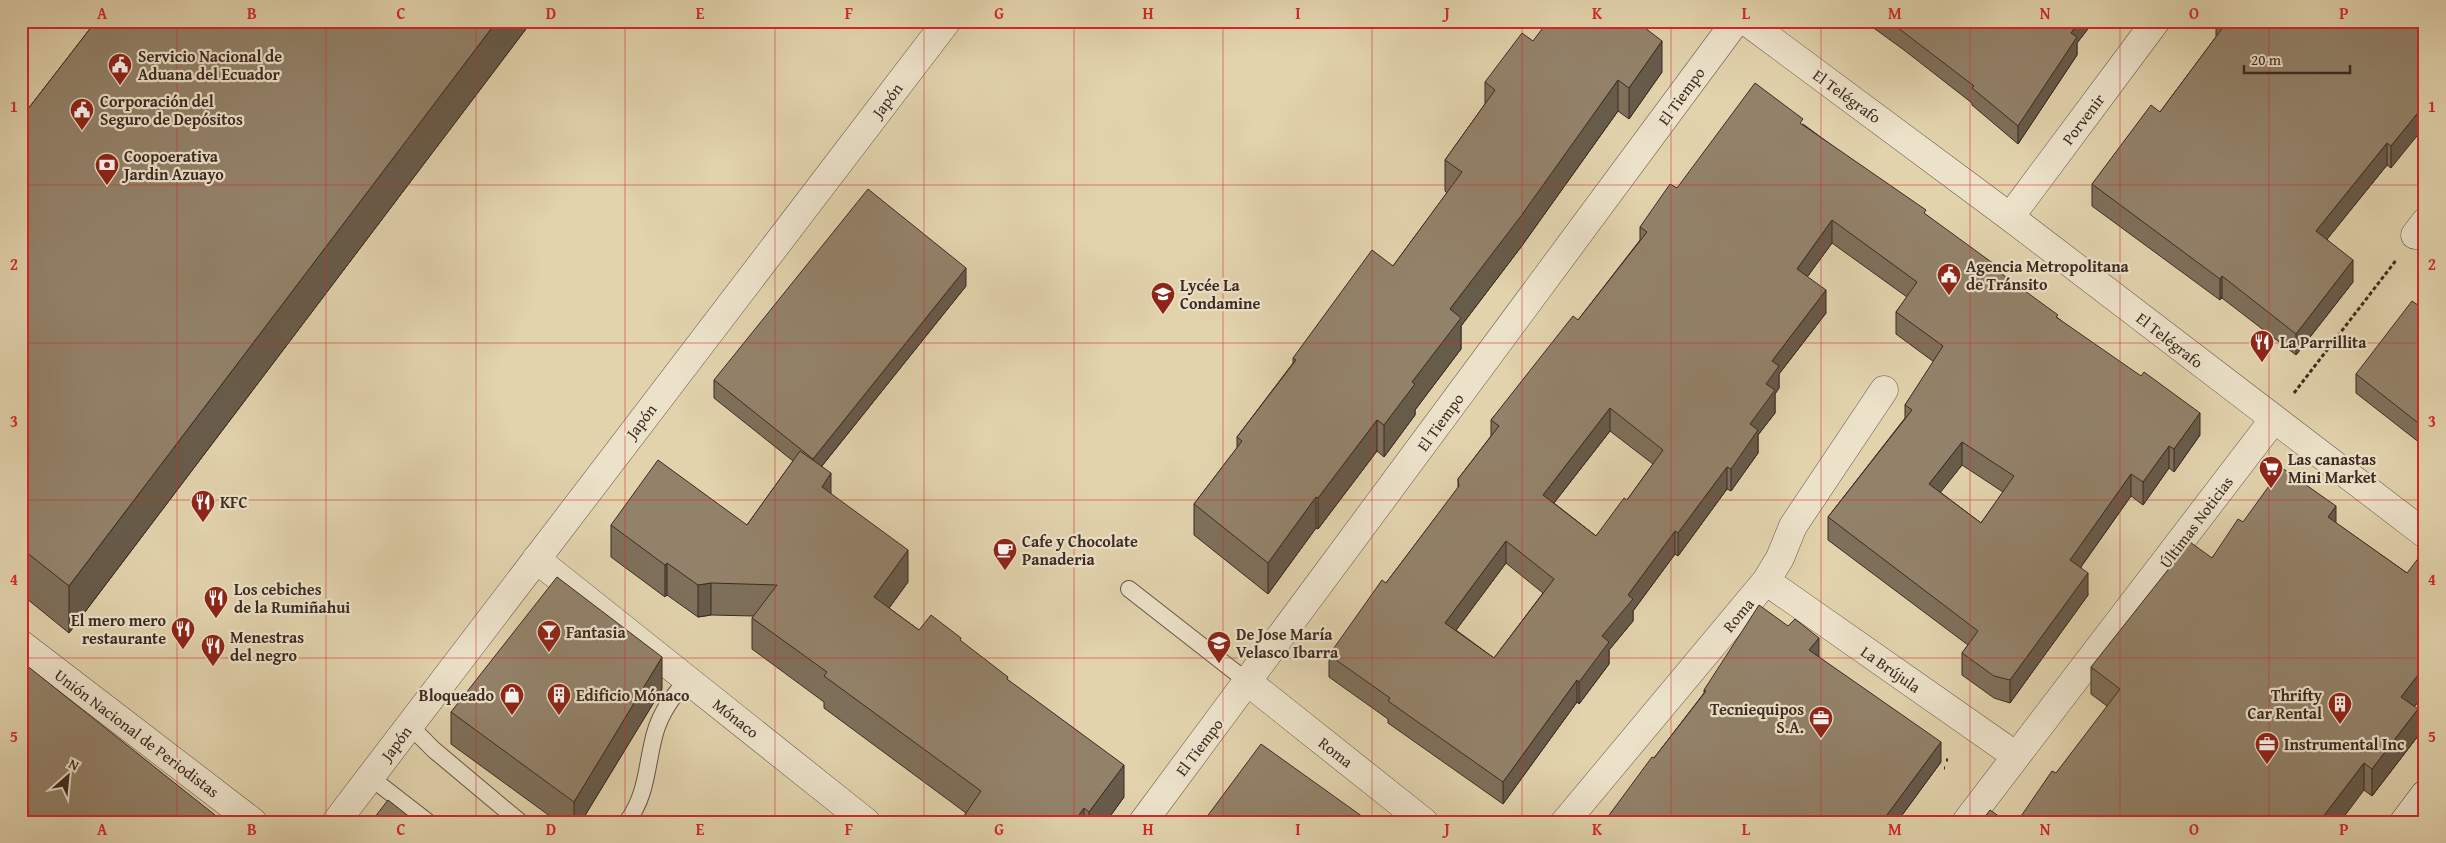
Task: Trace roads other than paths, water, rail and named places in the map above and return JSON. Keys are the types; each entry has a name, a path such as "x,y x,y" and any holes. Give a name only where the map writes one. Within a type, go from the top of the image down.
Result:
{"street":[{"name":"Japón","path":"336,822 948,21"},
{"name":"Porvenir","path":"2010,216 2156,21"},
{"name":"El Telégrafo","path":"1733,23 2010,216 2425,534"},
{"name":"El Tiempo","path":"1143,822 1733,23"},
{"name":"Roma","path":"1565,822 1766,581 1780,558 1793,526 1884,390"},
{"name":"Últimas Noticias","path":"1966,822 2274,420"},
{"name":"Mónaco","path":"536,560 687,680 854,818"},
{"name":"La Brújula","path":"1766,581 2016,756"},
{"name":"Unión Nacional de Periodistas","path":"21,644 253,822"},
{"name":"Roma","path":"1248,682 1424,822"},
{"path":"2404,822 2425,794"}],"lane":[{"path":"1129,589 1248,682"},
{"path":"627,822 648,775 656,733 664,712 687,680"},
{"path":"410,725 434,750 520,822"},
{"path":"370,777 428,822"}],"place":[{"name":"Servicio Nacional de Aduana del Ecuador","path":"120,86"},
{"name":"Corporación del Seguro de Depósitos","path":"82,131"},
{"name":"Coopoerativa Jardin Azuayo","path":"107,186"},
{"name":"Agencia Metropolitana de Tránsito","path":"1949,296"},
{"name":"Lycée La Condamine","path":"1163,315"},
{"name":"La Parrillita","path":"2262,363"},
{"name":"Las canastas Mini Market","path":"2271,489"},
{"name":"KFC","path":"203,523"},
{"name":"Cafe y Chocolate Panaderia","path":"1005,571"},
{"name":"Los cebiches de la Rumiñahui","path":"216,619"},
{"name":"El mero mero restaurante","path":"183,650"},
{"name":"Fantasia","path":"549,653"},
{"name":"De Jose María Velasco Ibarra","path":"1219,664"},
{"name":"Menestras del negro","path":"213,667"},
{"name":"Bloqueado","path":"512,716"},
{"name":"Edificio Mónaco","path":"559,716"},
{"name":"Thrifty Car Rental","path":"2340,725"},
{"name":"Tecniequipos S.A.","path":"1821,739"},
{"name":"Instrumental Inc","path":"2267,765"}]}
